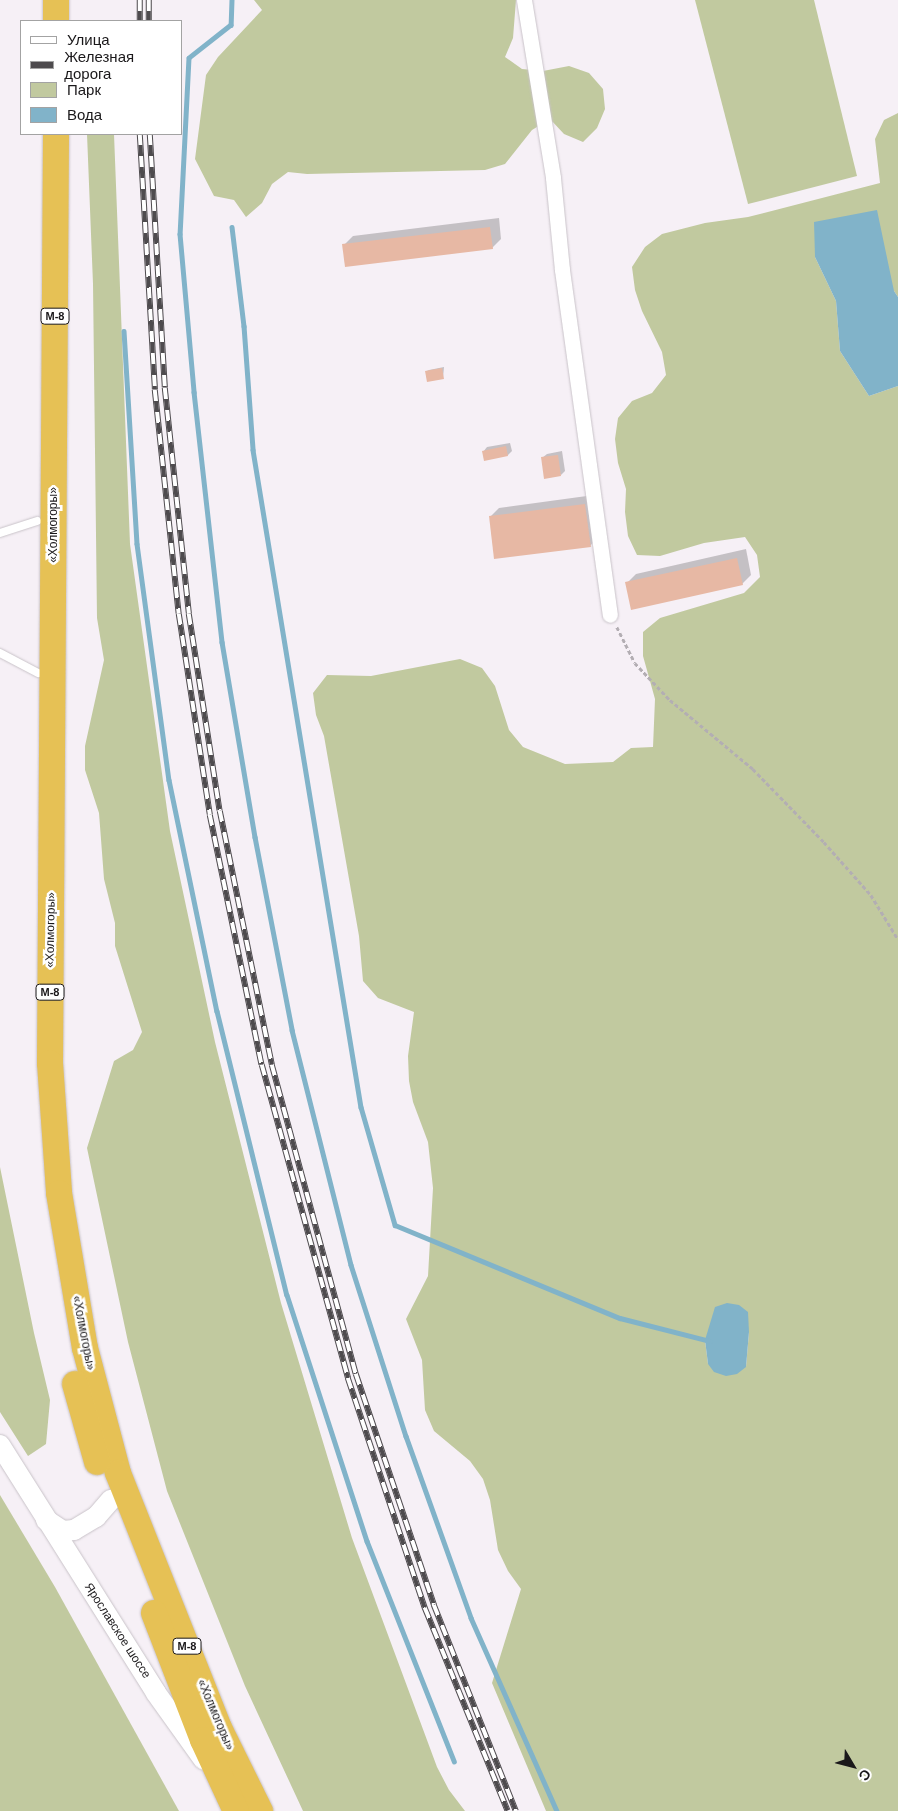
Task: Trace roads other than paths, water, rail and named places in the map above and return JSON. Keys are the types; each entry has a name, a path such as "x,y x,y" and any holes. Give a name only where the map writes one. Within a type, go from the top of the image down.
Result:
{"highway":[{"path":"39,0 39,20"},
{"path":"56,0 56,20"},
{"name":"«Холмогоры»","path":"39,135 38,674 34,1062 37,1141 50,1249 71,1367 85,1423 116,1489 219,1728 260,1811"},
{"name":"«Холмогоры»","path":"56,135 50,1063 59,1193 76,1306 116,1489 203,1740 235,1806"}],"main road":[{"name":"Ярославское шоссе","path":"0,1445 156,1693 235,1806"},
{"path":"46,1520 63,1531 74,1530 96,1518 116,1489"}],"street":[{"path":"524,0 545,122 562,270 610,615"}],"lane":[{"path":"0,533 38,521"},
{"path":"0,653 38,674"}],"water":[{"path":"877,210 894,291 898,297 898,386 869,396 840,351 836,301 815,257 814,222"},
{"path":"727,1303 739,1305 748,1312 749,1332 746,1367 737,1374 726,1376 714,1372 708,1364 705,1340 715,1307"}],"waterway":[{"path":"232,0 231,25 189,58 180,234 194,392 222,642 255,837 292,1030 351,1265 406,1436 471,1618 557,1811"},
{"path":"232,227 244,326 253,450 361,1107 395,1225 620,1318 710,1341"},
{"path":"124,331 137,544 169,780 217,1011 287,1295 367,1541 454,1761"}],"railway":[{"path":"140,0 140,20"},
{"path":"149,0 149,20"},
{"path":"140,135 155,390 179,614 210,815 262,1065 348,1378 425,1608 508,1811"},
{"path":"150,135 165,388 189,614 220,811 272,1065 356,1374 434,1605 516,1811"}]}
